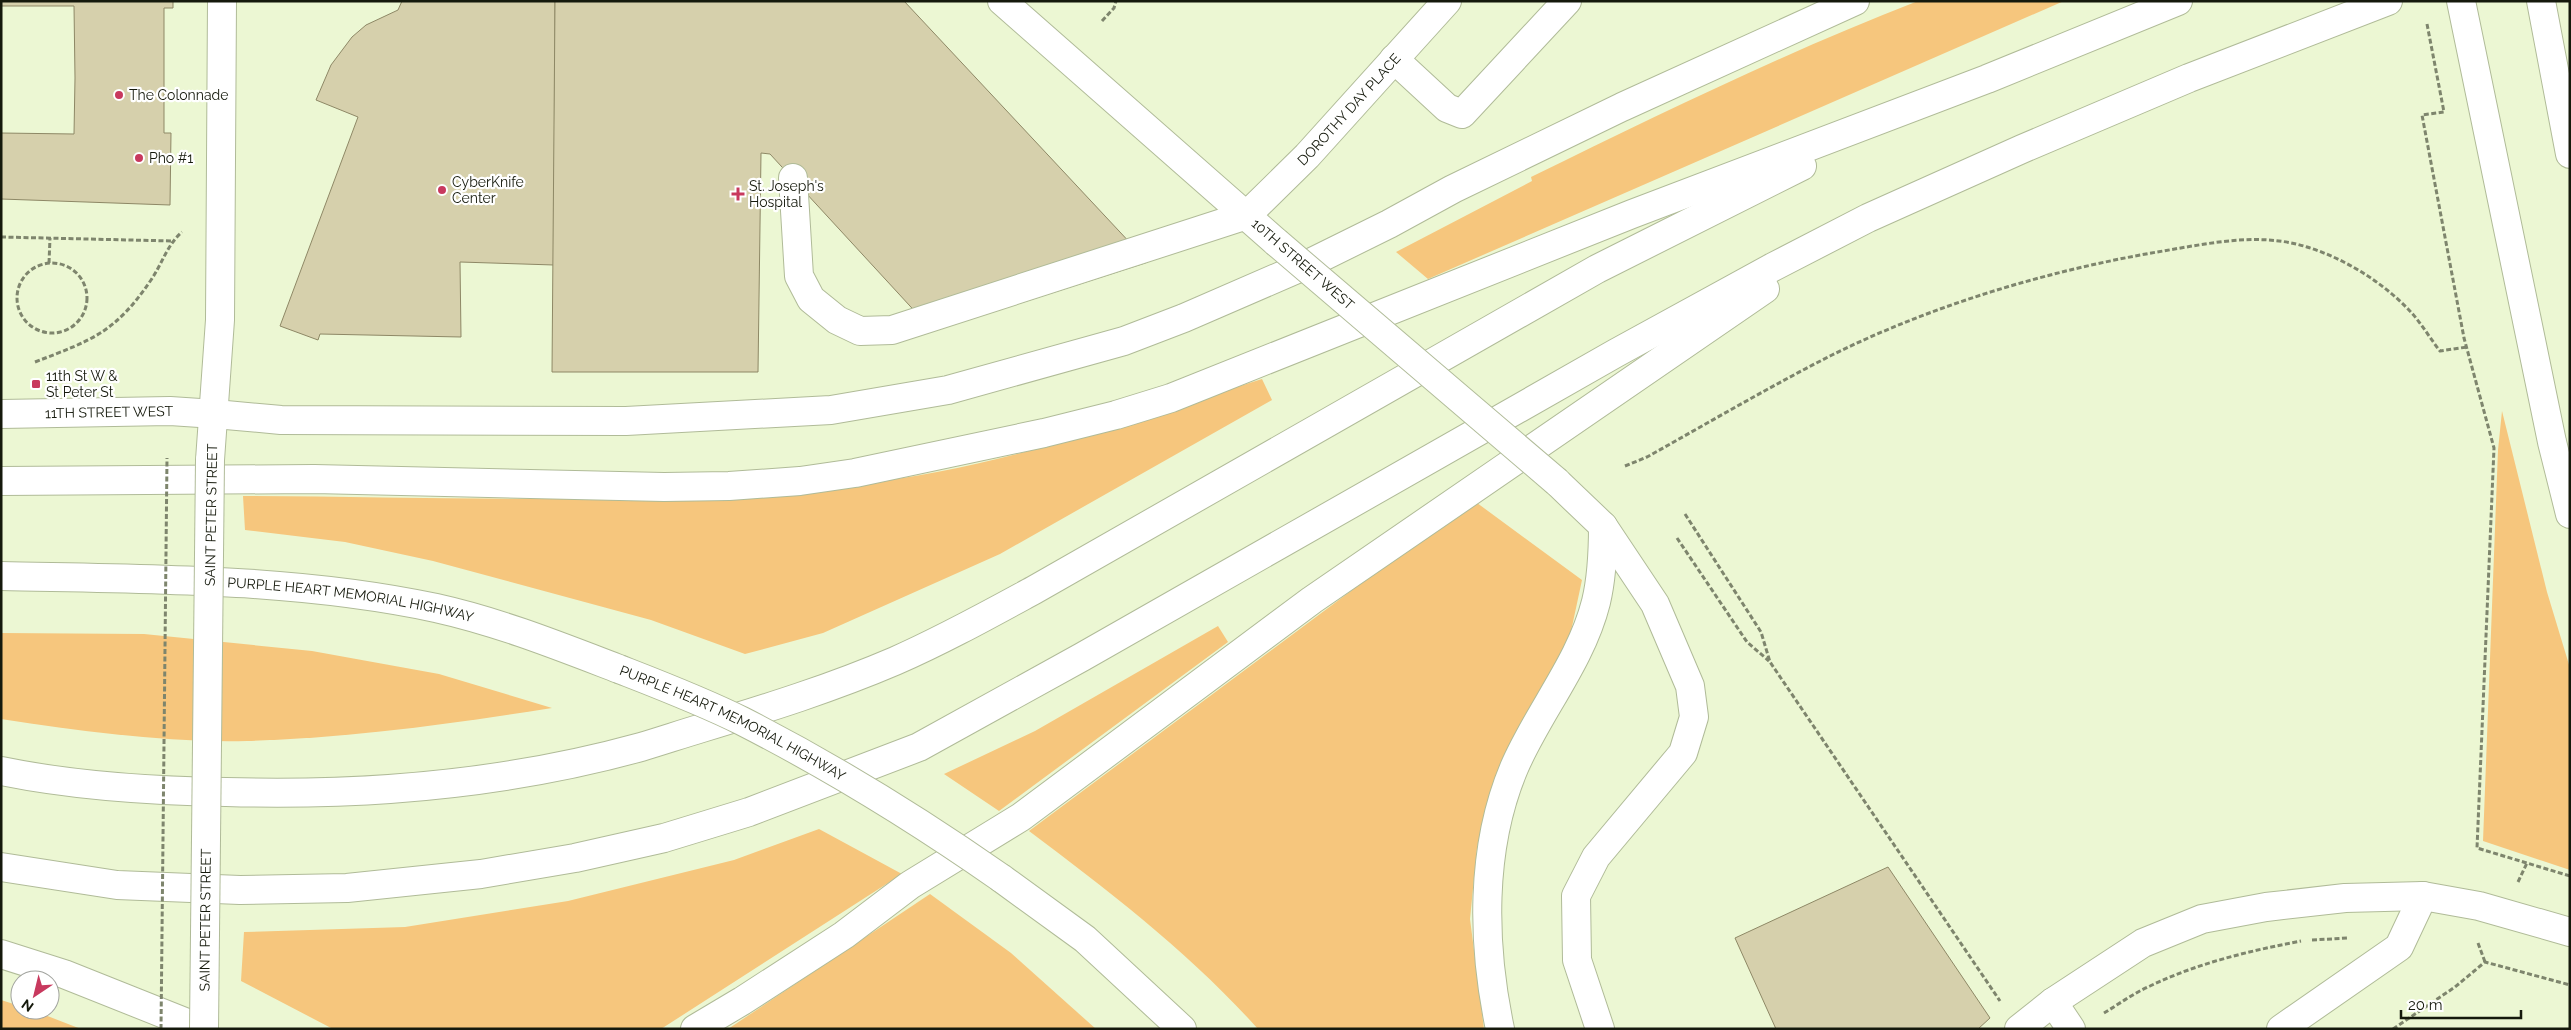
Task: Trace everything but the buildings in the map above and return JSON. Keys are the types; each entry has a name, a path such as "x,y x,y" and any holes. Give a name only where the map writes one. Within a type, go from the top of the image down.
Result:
{"main road":[{"name":"SAINT PETER STREET","path":"203,1029 210,460 215,414 220,320 222,1"},
{"name":"10TH STREET WEST","path":"1002,1 1276,242 1557,482 1603,526 1655,604 1690,686 1694,717 1683,753 1596,857 1576,896 1577,960 1600,1029"},
{"name":"DOROTHY DAY PLACE","path":"1247,216 1308,156 1447,1"},
{"path":"1394,59 1447,108 1462,114 1567,1"},
{"name":"11TH STREET WEST","path":"1,414 170,411 281,420 626,421 831,410 948,390 1106,347 1184,318 1304,266 1389,224 1453,189 1622,107 1855,1"},
{"path":"1,481 314,479 729,486 800,481 914,462 1116,415 1171,398 1624,217 1987,79 2178,1"},
{"path":"1,867 117,885 240,890 347,888 481,874 575,858 664,838 749,812 919,747 1082,657 1616,353 1773,267 1868,218 2022,149 2189,78 2388,1"},
{"path":"2461,1 2552,442 2570,514"},
{"path":"2541,1 2570,154"},
{"path":"1,770 102,785 194,792 279,794 400,787 462,781 544,768 639,747 814,693 895,661 1034,590 1597,270 1850,142 1987,79"},
{"path":"793,178 799,276 811,299 837,320 860,332 892,330 923,321 1136,250 1247,216"},
{"path":"695,1029 837,940 910,885 1021,817 1312,600 1868,218"},
{"path":"1500,1029 1495,1006 1486,917 1495,832 1501,804 1514,767 1574,655 1596,602 1602,560 1603,526"},
{"name":"PURPLE HEART MEMORIAL HIGHWAY","path":"1,576 147,579 338,593 454,613 501,626 619,669 680,693 766,734 864,788 1001,878 1085,940 1182,1029"},
{"path":"2020,1029 2053,1002 2143,943 2202,919 2266,907 2345,898 2423,896 2479,906 2570,932"},
{"path":"2281,1029 2400,948 2423,896"},
{"path":"1,954 64,974 203,1029"},
{"path":"2053,1002 2071,1029"}],"path":[{"path":"1102,21 1114,8 1116,1"},
{"path":"2426,19 2444,112 2422,115 2467,347 2494,448 2477,848 2570,876"},
{"path":"35,362 80,345 119,321 135,304 173,241 182,232"},
{"path":"1,237 173,241"},
{"path":"49,263 50,238"},
{"path":"1625,466 1647,457 1832,355 1889,329 1951,306 2090,266 2228,240 2280,241 2306,246 2334,257 2371,280 2408,309 2440,351 2467,347"},
{"path":"49,263 64,265 77,272 85,285 88,300 84,314 76,324 64,331 51,333 39,330 28,323 20,312 17,300 19,287 25,276 35,267 49,263"},
{"path":"161,1029 167,458"},
{"path":"1685,514 1761,632 1770,662"},
{"path":"1677,538 1747,642 1770,662 2002,1004"},
{"path":"2517,884 2528,863"},
{"path":"2103,1014 2150,986 2197,966 2242,953 2305,940 2358,938"},
{"path":"2478,942 2485,962"},
{"path":"2485,962 2570,985"},
{"path":"2394,1029 2455,987 2485,962"}],"shaded area":[{"path":"1918,1 2064,1 1428,279 1396,252 1532,181 1531,177 1626,131 1820,41"},
{"path":"1262,379 1272,400 1000,554 823,633 745,654 651,620 433,561 345,542 245,530 243,496 626,498 779,491 907,477 959,468 1061,442"},
{"path":"2502,411 2547,592 2570,668 2570,870 2483,841 2498,450"},
{"path":"1473,500 1582,580 1570,636 1554,679 1493,785 1477,848 1470,919 1484,1029 1258,1029 1232,1001 1177,949 1119,900 1029,831"},
{"path":"1218,626 1228,642 999,811 944,774 1035,731"},
{"path":"1,633 144,634 312,651 439,674 552,708 400,729 324,737 247,741 155,738 62,728 1,719"},
{"path":"819,829 902,874 661,1029 333,1029 241,981 244,932 405,927 568,901 734,860"},
{"path":"930,894 1011,953 1096,1029 728,1029"},
{"path":"1,1000 10,1003 10,1020 58,1020 81,1029 1,1029"}],"place":[{"name":"The Colonnade","path":"119,95"},
{"name":"Pho #1","path":"139,158"},
{"name":"CyberKnife Center","path":"442,190"},
{"name":"St. Joseph's Hospital","path":"738,194"},
{"name":"11th St W & St Peter St","path":"36,384"}]}
